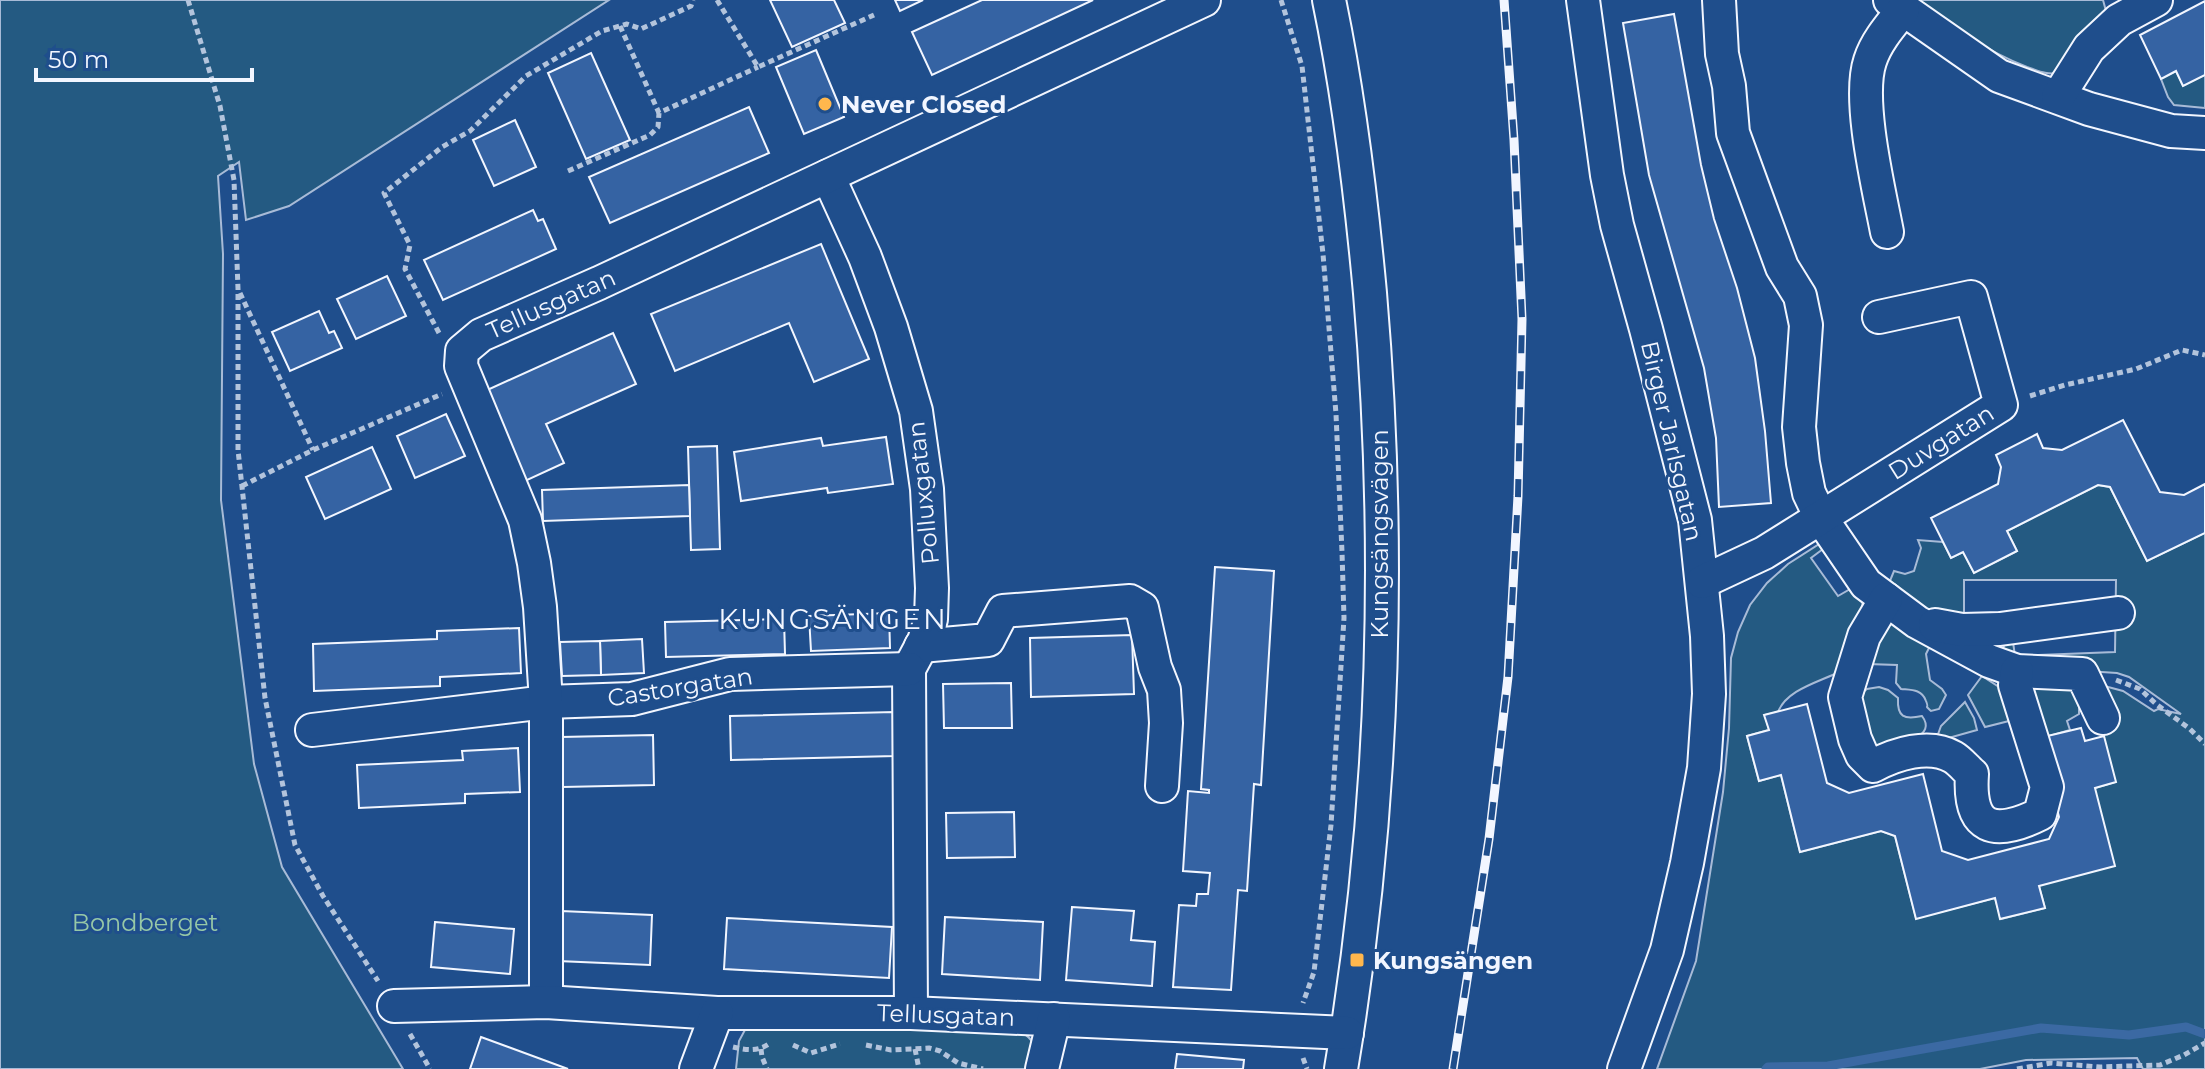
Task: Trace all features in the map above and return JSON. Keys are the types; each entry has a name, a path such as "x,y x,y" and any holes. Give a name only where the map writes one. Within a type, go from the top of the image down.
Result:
{"street":[{"name":"Tellusgatan","path":"546,1002 546,702 540,607 529,537 519,505 461,366 462,351 481,335 599,283 1204,0"},
{"name":"Kungsängsvägen","path":"1329,0 1340,50 1362,212 1381,448 1380,646 1374,782 1357,960 1341,1069"},
{"name":"Birger Jarlsgatan","path":"1583,0 1607,175 1617,225 1695,520 1707,636 1709,694 1704,768 1687,863 1667,950 1624,1069"},
{"path":"1719,0 1722,54 1729,86 1733,133 1782,267 1800,296 1806,325 1799,427 1809,493 1821,518 1866,584 1917,622 1989,661 2017,671 2082,674 2103,718"},
{"path":"2058,97 2089,48 2119,20 2156,0"},
{"path":"1887,232 1869,133 1866,78 1870,60 1896,5 1999,76 2089,109 2171,131 2205,133"},
{"name":"Polluxgatan","path":"828,176 865,257 891,327 916,411 927,489 932,588 931,619 915,658 911,1013"},
{"name":"Duvgatan","path":"1702,582 1764,553 2001,405 1971,297 1879,317"},
{"path":"1886,599 1864,636 1845,697 1862,755 1873,766 1893,755 1926,751 1951,756 1972,774 1971,792 1977,815 1987,825 2003,827 2040,814 2047,787 2015,685 2017,671"},
{"name":"Castorgatan","path":"312,730 546,702 632,699 730,674 915,658 988,640 1003,611 1130,601 1142,608 1155,667 1164,690 1166,723 1162,786"},
{"path":"1917,622 1962,630 2000,629 2118,613"},
{"name":"Tellusgatan","path":"394,1006 546,1002 707,1041 911,1013 1347,1033"},
{"path":"1042,1069 1054,1019"}],"path":[{"path":"188,0 220,106 234,180 238,450 265,698 295,845 430,1069"},
{"path":"441,337 405,269 410,245 384,193 442,147 470,131 526,76 602,31 627,24 641,29 691,6 693,0"},
{"path":"717,0 758,67"},
{"path":"1281,0 1302,66 1323,254 1336,414 1344,618 1331,825 1314,972 1303,1002"},
{"path":"659,113 874,15"},
{"path":"568,171 650,135 658,127 659,113 620,26"},
{"path":"238,289 313,450"},
{"path":"2001,405 2065,385 2136,369 2182,350 2205,355"},
{"path":"242,486 313,450 468,382"},
{"path":"2082,674 2122,681 2140,689 2205,744"},
{"path":"707,1041 748,1050 782,1041"},
{"path":"790,1043 811,1053 847,1042"},
{"path":"856,1043 891,1050 929,1048 958,1063 983,1069"},
{"path":"2017,1069 2051,1063 2100,1067 2160,1065 2205,1043"},
{"path":"761,1049 767,1069"},
{"path":"915,1049 919,1069"}],"green space":[{"name":"Bondberget","path":"0,0 609,0 289,206 246,220 239,162 218,176 223,254 221,500 254,764 282,867 403,1069 0,1069"},
{"path":"1915,0 2103,0 2106,11 2057,73 2049,73 2027,67 1983,46"},
{"path":"2176,71 2183,86 2205,75 2205,108 2174,105 2161,79"},
{"path":"2098,485 2110,487 2147,561 2205,533 2205,1069 2143,1069 2137,1058 2026,1060 1980,1069 1657,1069 1696,961 1723,792 1731,658 1738,632 1750,605 1767,583 1788,564 1824,541 1827,546 1811,558 1838,596 1859,584 1863,605 1854,639 1841,671 1796,692 1778,712 1765,715 1769,730 1747,736 1759,781 1781,775 1800,852 1881,831 1895,836 1916,918 1995,898 2001,919 2045,908 2039,886 2095,788 2115,782 2094,703 2097,684 2123,691 2154,711 2158,709 2181,714 2129,677 2117,673 2011,666 2003,650 2006,635 2012,635 2015,656 2115,652 2116,580 1964,580 1964,622 1943,622 1887,588 1894,571 1905,574 1914,571 1921,548 1918,540 1943,542 1951,558 1963,552 1974,573 2017,551 2007,531"},
{"path":"1881,611 1932,642 1926,654 1930,680 1946,695 1939,709 1931,711 1919,692 1901,689 1896,683 1897,665 1868,664"},
{"path":"1982,676 2002,689 2013,720 1985,727 1968,695"},
{"path":"2051,683 2075,690 2079,714 2067,721 2070,730 2046,737 2027,688"},
{"path":"1879,687 1898,698 1903,716 1922,716 1926,724 1919,736 1874,749 1858,696 1867,689"},
{"path":"1965,702 1977,730 1945,739 1937,737 1941,726"},
{"path":"759,1021 1018,1030 1034,1046 1034,1069 736,1069 739,1041 746,1028"}],"building":[{"path":"770,0 834,0 845,23 792,47"},
{"path":"895,0 923,0 900,11"},
{"path":"982,0 1093,0 932,75 912,32"},
{"path":"2205,1 2205,75 2183,86 2176,71 2161,79 2140,35"},
{"path":"1674,14 1701,165 1755,358 1771,503 1719,507 1716,438 1704,368 1649,175 1623,23"},
{"path":"816,50 844,117 804,134 776,67"},
{"path":"591,53 630,140 586,159 548,73"},
{"path":"749,107 769,153 610,223 589,177"},
{"path":"515,120 536,167 494,186 473,140"},
{"path":"533,210 538,221 543,219 556,249 443,300 424,260"},
{"path":"821,244 869,359 814,382 789,323 675,371 651,314"},
{"path":"387,276 406,316 356,339 337,299"},
{"path":"319,311 329,333 334,331 342,348 290,371 272,332"},
{"path":"613,333 636,384 546,424 564,463 525,481 485,391"},
{"path":"446,414 465,456 415,478 397,436"},
{"path":"2123,420 2160,492 2184,495 2205,484 2205,533 2147,561 2110,487 2098,485 2007,531 2017,551 1974,573 1963,552 1951,558 1931,518 1998,484 2001,467 1996,455 2037,434 2043,448 2062,450"},
{"path":"886,437 893,484 828,493 827,488 741,501 734,452 821,438 823,446"},
{"path":"717,446 720,549 691,550 688,447"},
{"path":"372,447 391,489 325,519 306,477"},
{"path":"689,485 690,516 543,521 542,490"},
{"path":"1215,567 1274,571 1261,785 1254,784 1247,891 1238,890 1231,990 1173,987 1179,905 1196,906 1197,894 1208,894 1210,873 1183,871 1188,791 1209,793 1209,790 1201,789"},
{"path":"889,613 890,648 811,651 809,616"},
{"path":"784,619 785,654 666,657 665,622"},
{"path":"519,628 521,673 440,677 440,686 314,691 313,644 437,639 437,631"},
{"path":"1132,635 1134,694 1031,697 1030,638"},
{"path":"642,639 644,673 601,675 600,641"},
{"path":"600,641 601,675 562,676 560,642"},
{"path":"1011,683 1012,728 944,728 943,684"},
{"path":"1807,704 1827,783 1849,793 1923,774 1942,851 1968,860 2049,839 2059,817 2039,738 2081,728 2085,741 2104,736 2116,782 2095,788 2115,866 2039,886 2045,908 2000,919 1995,898 1916,919 1895,836 1881,831 1800,852 1781,775 1759,781 1747,736 1769,730 1764,715"},
{"path":"894,712 895,756 731,760 730,716"},
{"path":"653,735 654,785 563,787 561,737"},
{"path":"518,748 520,792 465,794 465,803 359,808 357,765 463,760 462,751"},
{"path":"1014,812 1015,857 947,858 946,813"},
{"path":"1072,907 1134,911 1131,940 1155,942 1152,986 1066,980"},
{"path":"561,911 652,915 650,965 558,961"},
{"path":"945,917 1043,922 1040,980 942,974"},
{"path":"727,918 892,927 889,978 724,969"},
{"path":"435,922 514,929 510,974 431,967"},
{"path":"481,1037 568,1069 470,1069"},
{"path":"1177,1054 1244,1060 1243,1069 1175,1069"}],"waterway":[{"path":"1766,1069 1828,1066 2041,1028 2129,1035 2186,1027 2205,1034"}],"railway":[{"path":"1453,1069 1489,839 1508,677 1518,496 1522,319 1504,0"}],"place":[{"name":"Never Closed","path":"825,104"},
{"name":"Kungsängen","path":"1357,960"}],"district":[{"name":"KUNGSÄNGEN","path":"833,619"}]}
